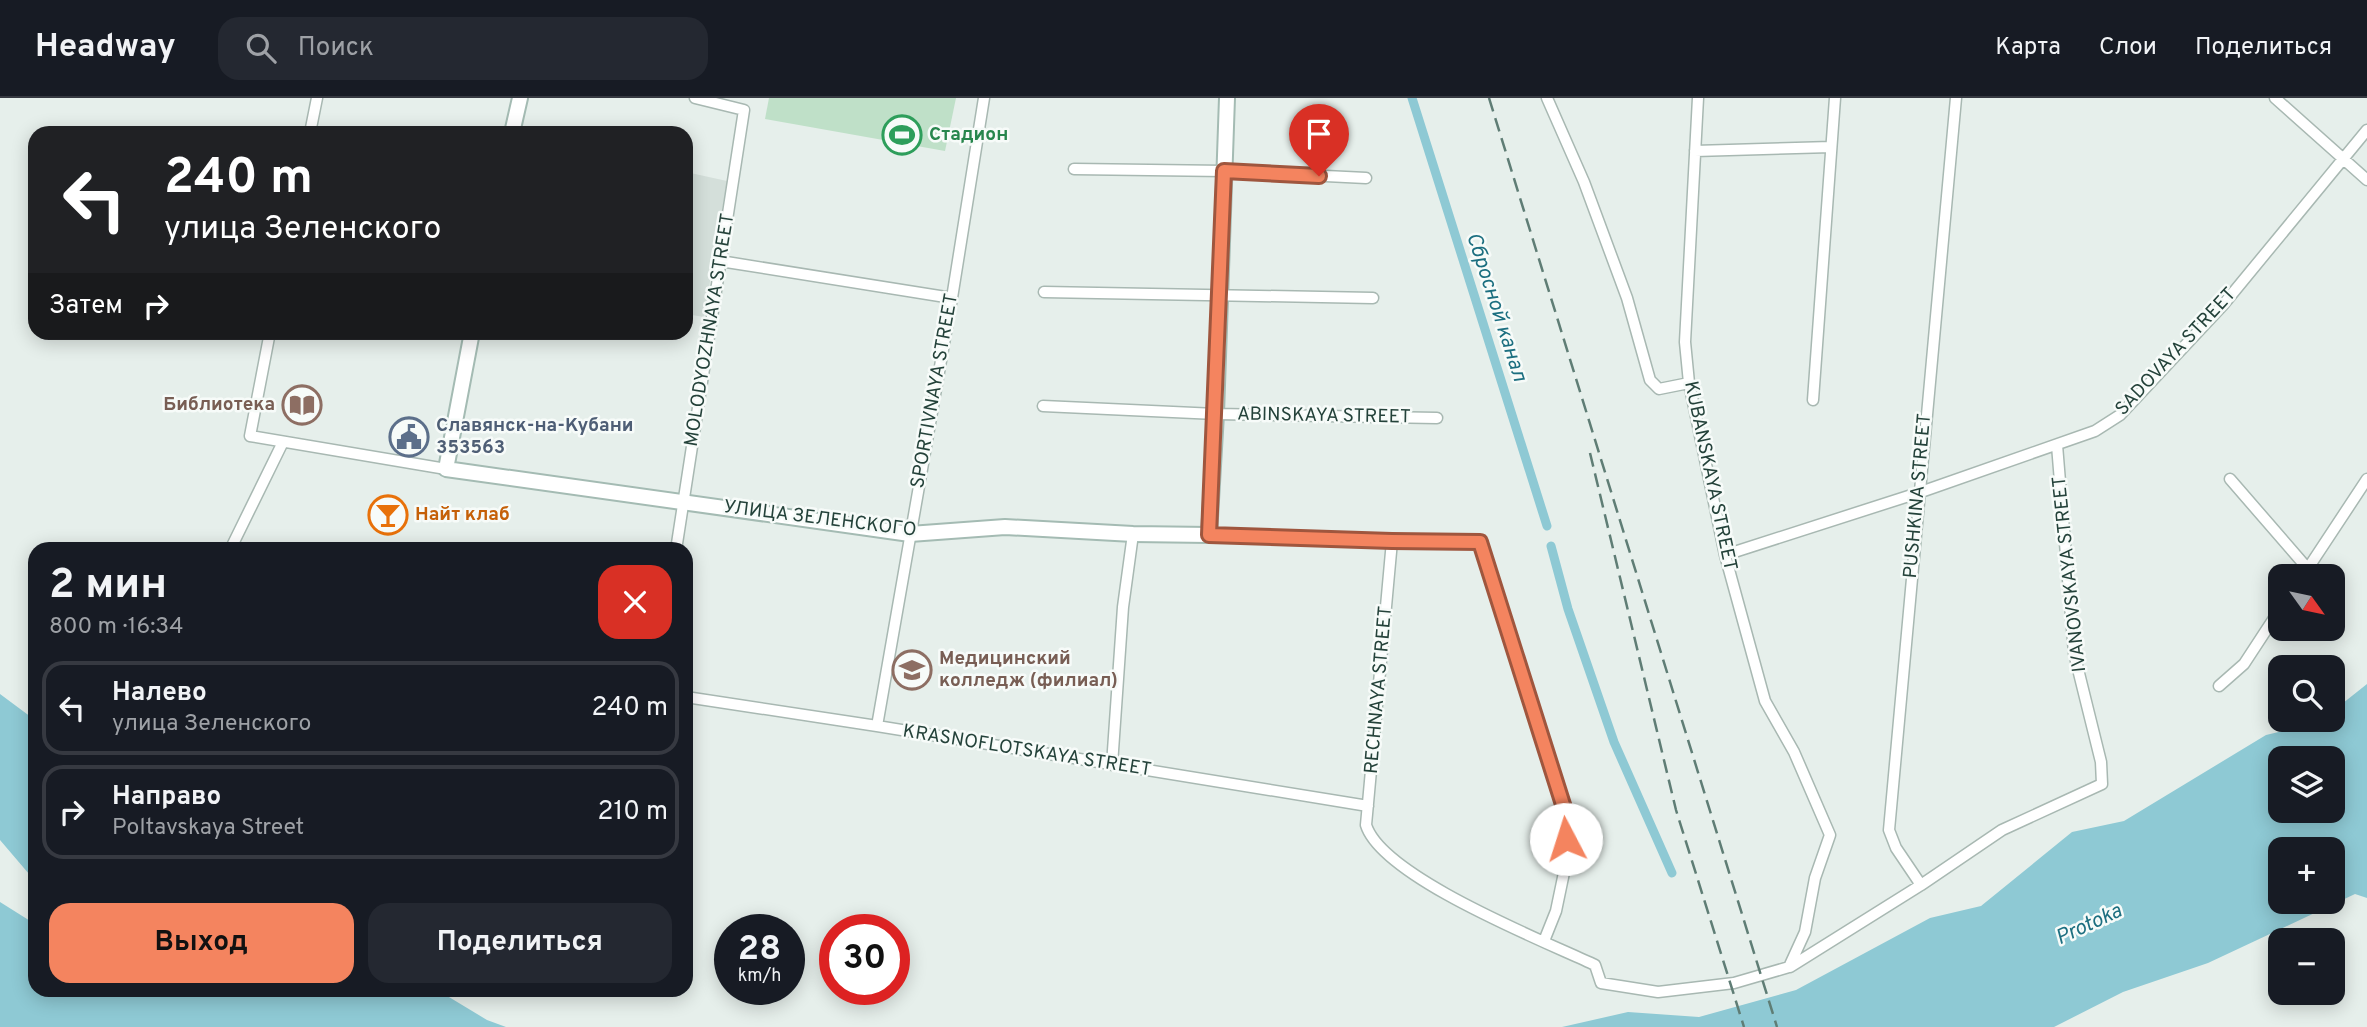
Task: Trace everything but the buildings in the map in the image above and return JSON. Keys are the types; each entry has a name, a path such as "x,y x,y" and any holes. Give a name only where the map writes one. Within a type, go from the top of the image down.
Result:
{"street":[{"path":"311,126 317,98"},
{"path":"514,126 520,98"},
{"name":"MOLODYOZHNAYA STREET","path":"677,542 744,110 695,98"},
{"name":"SPORTIVNAYA STREET","path":"877,726 952,299 984,98"},
{"path":"1209,535 1221,296 1227,98"},
{"path":"1547,98 1584,182 1627,298 1650,380 1659,389 1689,383"},
{"name":"KUBANSKAYA STREET","path":"1698,98 1685,342 1689,383 1725,555 1765,701 1794,752 1830,835 1815,878 1804,932 1789,967"},
{"path":"1813,400 1835,98"},
{"name":"PUSHKINA STREET","path":"1921,885 1896,848 1889,830 1956,98"},
{"path":"2275,98 2367,180"},
{"name":"SADOVAYA STREET","path":"1725,555 2057,445 2095,431 2120,415 2223,304 2367,130"},
{"path":"1695,151 1831,147"},
{"path":"1074,169 1224,171 1366,178"},
{"path":"720,261 952,299"},
{"path":"1044,292 1374,298"},
{"name":"УЛИЦА ЗЕЛЕНСКОГО","path":"268,340 250,436 283,442 446,469 910,534 1005,527 1133,534 1480,542 1566,814 1566,863 1556,911 1544,941"},
{"path":"446,469 470,340"},
{"name":"ABINSKAYA STREET","path":"1043,406 1216,414 1437,418"},
{"path":"234,542 283,442"},
{"name":"IVANOVSKAYA STREET","path":"1921,885 2002,830 2102,784 2101,762 2074,653 2057,445"},
{"path":"2230,479 2299,564"},
{"path":"2310,564 2367,479"},
{"path":"1112,765 1123,607 1133,534"},
{"name":"RECHNAYA STREET","path":"1392,541 1366,825 1370,838 1416,877 1441,892 1544,941"},
{"path":"2219,686 2244,664 2268,627"},
{"name":"KRASNOFLOTSKAYA STREET","path":"693,698 1368,806"},
{"path":"1544,941 1595,965 1601,983 1658,992 1734,983 1789,967 1921,885"}],"shaded area":[{"path":"693,174 727,181 704,317 693,315"}],"green space":[{"name":"Стадион","path":"769,98 956,98 945,151 765,119"}],"water":[{"name":"Protoka","path":"2367,684 2367,898 2355,894 2345,899 2345,837 2268,837 2268,914 2312,914 2283,928 2268,928 2268,935 2208,963 2123,992 2054,1027 1562,1027 1628,1012 1699,1017 1796,990 1930,918 1981,906 2072,832 2124,821 2266,735 2279,732 2345,732 2345,701"},
{"path":"0,694 28,715 28,873 0,840"},
{"path":"0,902 28,920 28,997 449,997 487,1020 506,1027 0,1027"}],"waterway":[{"name":"Сбросной канал","path":"1412,98 1547,526"},
{"name":"Сбросной канал","path":"1551,546 1568,609 1614,742 1672,873"}],"railway":[{"path":"1489,98 1777,1027"},
{"path":"1590,453 1676,810 1744,1027"}],"place":[{"name":"Стадион","path":"902,135"},
{"name":"Библиотека","path":"302,405"},
{"name":"Славянск-на-Кубани 353563","path":"409,437"},
{"name":"Найт клаб","path":"388,515"},
{"name":"Медицинский колледж (филиал)","path":"912,670"}],"route":[{"path":"1319,176 1224,171 1209,535 1480,542 1566,814 1566,839"}]}
